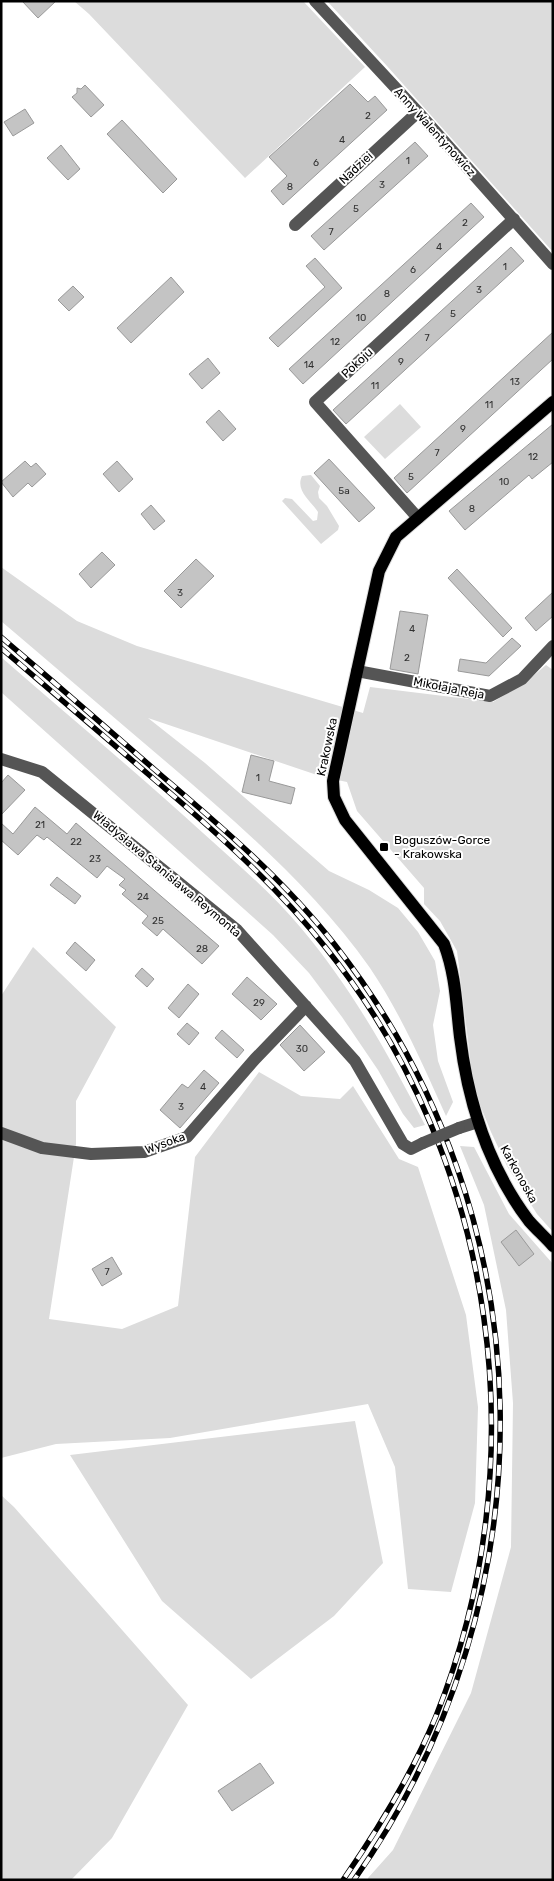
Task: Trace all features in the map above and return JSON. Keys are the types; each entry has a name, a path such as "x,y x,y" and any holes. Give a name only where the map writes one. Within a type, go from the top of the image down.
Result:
{"main road":[{"name":"Krakowska","path":"484,1136 469,1090 460,1038 456,988 444,944 345,820 334,797 333,781 379,571 396,538 553,402"},
{"name":"Karkonoska","path":"484,1136 506,1184 529,1221 553,1246"}],"street":[{"name":"Anny Walentynowicz","path":"315,1 418,112 553,264"},
{"name":"Nadziei","path":"295,225 418,112"},
{"name":"Pokoju","path":"418,518 315,402 514,219"},
{"name":"Mikołaja Reja","path":"356,677 490,696 522,679 553,646"},
{"name":"Władysława Stanisława Reymonta","path":"1,759 42,772 238,930 355,1061 403,1144 411,1149 459,1128 478,1122"},
{"name":"Wysoka","path":"1,1133 42,1148 90,1154 144,1152 187,1137 306,1006"}],"shaded area":[{"path":"74,1 303,1 365,67 245,178 89,14"},
{"path":"327,1 553,1 553,252 387,66"},
{"path":"400,404 421,427 385,459 364,437"},
{"path":"311,475 320,486 319,498 327,506 339,526 338,530 321,544 282,501 285,498 292,499 313,521 317,520 318,512 302,491 300,481 302,476"},
{"path":"1,567 77,621 137,646 363,713 370,687 493,702 526,682 546,665 553,670 553,1232 537,1214 507,1166 474,1090 457,951 440,921 424,904 424,888 357,811 347,782 323,777 148,718 205,763 329,871 369,890 398,908 418,932 435,961 440,991 433,1025 438,1061 453,1102 446,1116 392,1003 349,939 302,886 225,813 1,621"},
{"path":"1,657 178,811 290,915 320,951 369,1023 425,1125 414,1128 403,1114 378,1070 342,1017 309,973 273,935 1,692"},
{"path":"33,947 116,1027 76,1101 76,1144 49,1319 122,1329 178,1306 195,1157 259,1072 301,1096 340,1099 353,1086 399,1159 418,1167 466,1315 478,1407 475,1503 451,1592 408,1589 395,1467 368,1404 170,1438 56,1444 1,1458 1,996"},
{"path":"460,1146 474,1147 509,1214 553,1264 553,1880 368,1880 393,1850 471,1693 511,1547 513,1403 506,1310 484,1205"},
{"path":"355,1421 383,1563 334,1616 251,1679 162,1601 70,1455"},
{"path":"1,1495 14,1507 188,1705 112,1838 71,1880 1,1880"}],"building":[{"path":"22,1 56,1 38,18"},
{"path":"350,84 368,102 375,96 387,110 283,205 271,191 287,176 269,157"},
{"path":"85,85 104,105 91,117 72,97 77,93 77,88 81,89"},
{"path":"25,109 34,123 13,136 4,122"},
{"path":"122,120 177,179 163,193 107,134"},
{"path":"415,142 428,156 324,250 311,236"},
{"path":"61,145 80,169 68,180 47,158"},
{"path":"471,203 484,217 303,384 289,369"},
{"path":"511,247 524,261 346,424 333,410"},
{"path":"315,258 342,288 278,347 269,338 325,287 306,266"},
{"path":"171,277 184,292 131,343 117,328"},
{"path":"73,286 84,297 69,311 58,300"},
{"path":"553,332 553,359 407,493 394,478"},
{"path":"208,358 220,373 202,389 189,374"},
{"path":"219,410 236,429 223,441 206,422"},
{"path":"553,424 553,462 532,479 529,475 465,530 449,511"},
{"path":"329,459 375,508 359,522 314,473"},
{"path":"25,461 31,467 36,463 46,474 32,487 28,483 13,497 1,482"},
{"path":"117,461 133,479 119,492 103,474"},
{"path":"151,505 165,521 154,530 141,514"},
{"path":"102,552 115,565 91,588 79,574"},
{"path":"196,559 214,576 181,608 164,591"},
{"path":"457,569 512,628 503,637 448,578"},
{"path":"553,592 553,616 536,631 525,618"},
{"path":"400,611 428,615 418,674 390,669"},
{"path":"512,638 521,646 489,676 458,671 460,659 486,663"},
{"path":"251,755 274,761 269,781 295,788 291,804 242,792"},
{"path":"8,775 25,790 1,815 1,783"},
{"path":"35,807 67,834 76,823 219,946 202,964 163,929 157,936 142,923 148,916 122,894 126,890 119,885 125,879 107,866 97,878 47,837 44,840 37,835 18,855 1,840 1,823 13,834"},
{"path":"57,877 81,896 75,904 50,885"},
{"path":"75,942 95,960 86,971 66,953"},
{"path":"142,968 154,979 147,987 135,976"},
{"path":"247,977 277,1004 261,1020 232,994"},
{"path":"188,984 199,994 179,1018 168,1008"},
{"path":"187,1023 199,1033 189,1045 177,1034"},
{"path":"300,1025 325,1052 304,1071 280,1045"},
{"path":"222,1030 244,1050 237,1058 215,1038"},
{"path":"204,1070 219,1083 180,1128 160,1110 182,1084 188,1088"},
{"path":"516,1230 534,1254 519,1266 501,1242"},
{"path":"112,1257 122,1274 102,1286 92,1269"},
{"path":"260,1763 274,1783 232,1811 218,1791"}],"railway":[{"path":"1,637 230,835 316,921 335,945 406,1052 457,1167 488,1287 500,1409 493,1532 466,1653 419,1770 354,1880"},
{"path":"1,648 223,839 287,902 326,948 384,1032 430,1123 463,1218 484,1317 491,1418 486,1519 468,1619 427,1738 394,1800 343,1880"}],"place":[{"name":"Boguszów-Gorce - Krakowska","path":"384,847"}]}
